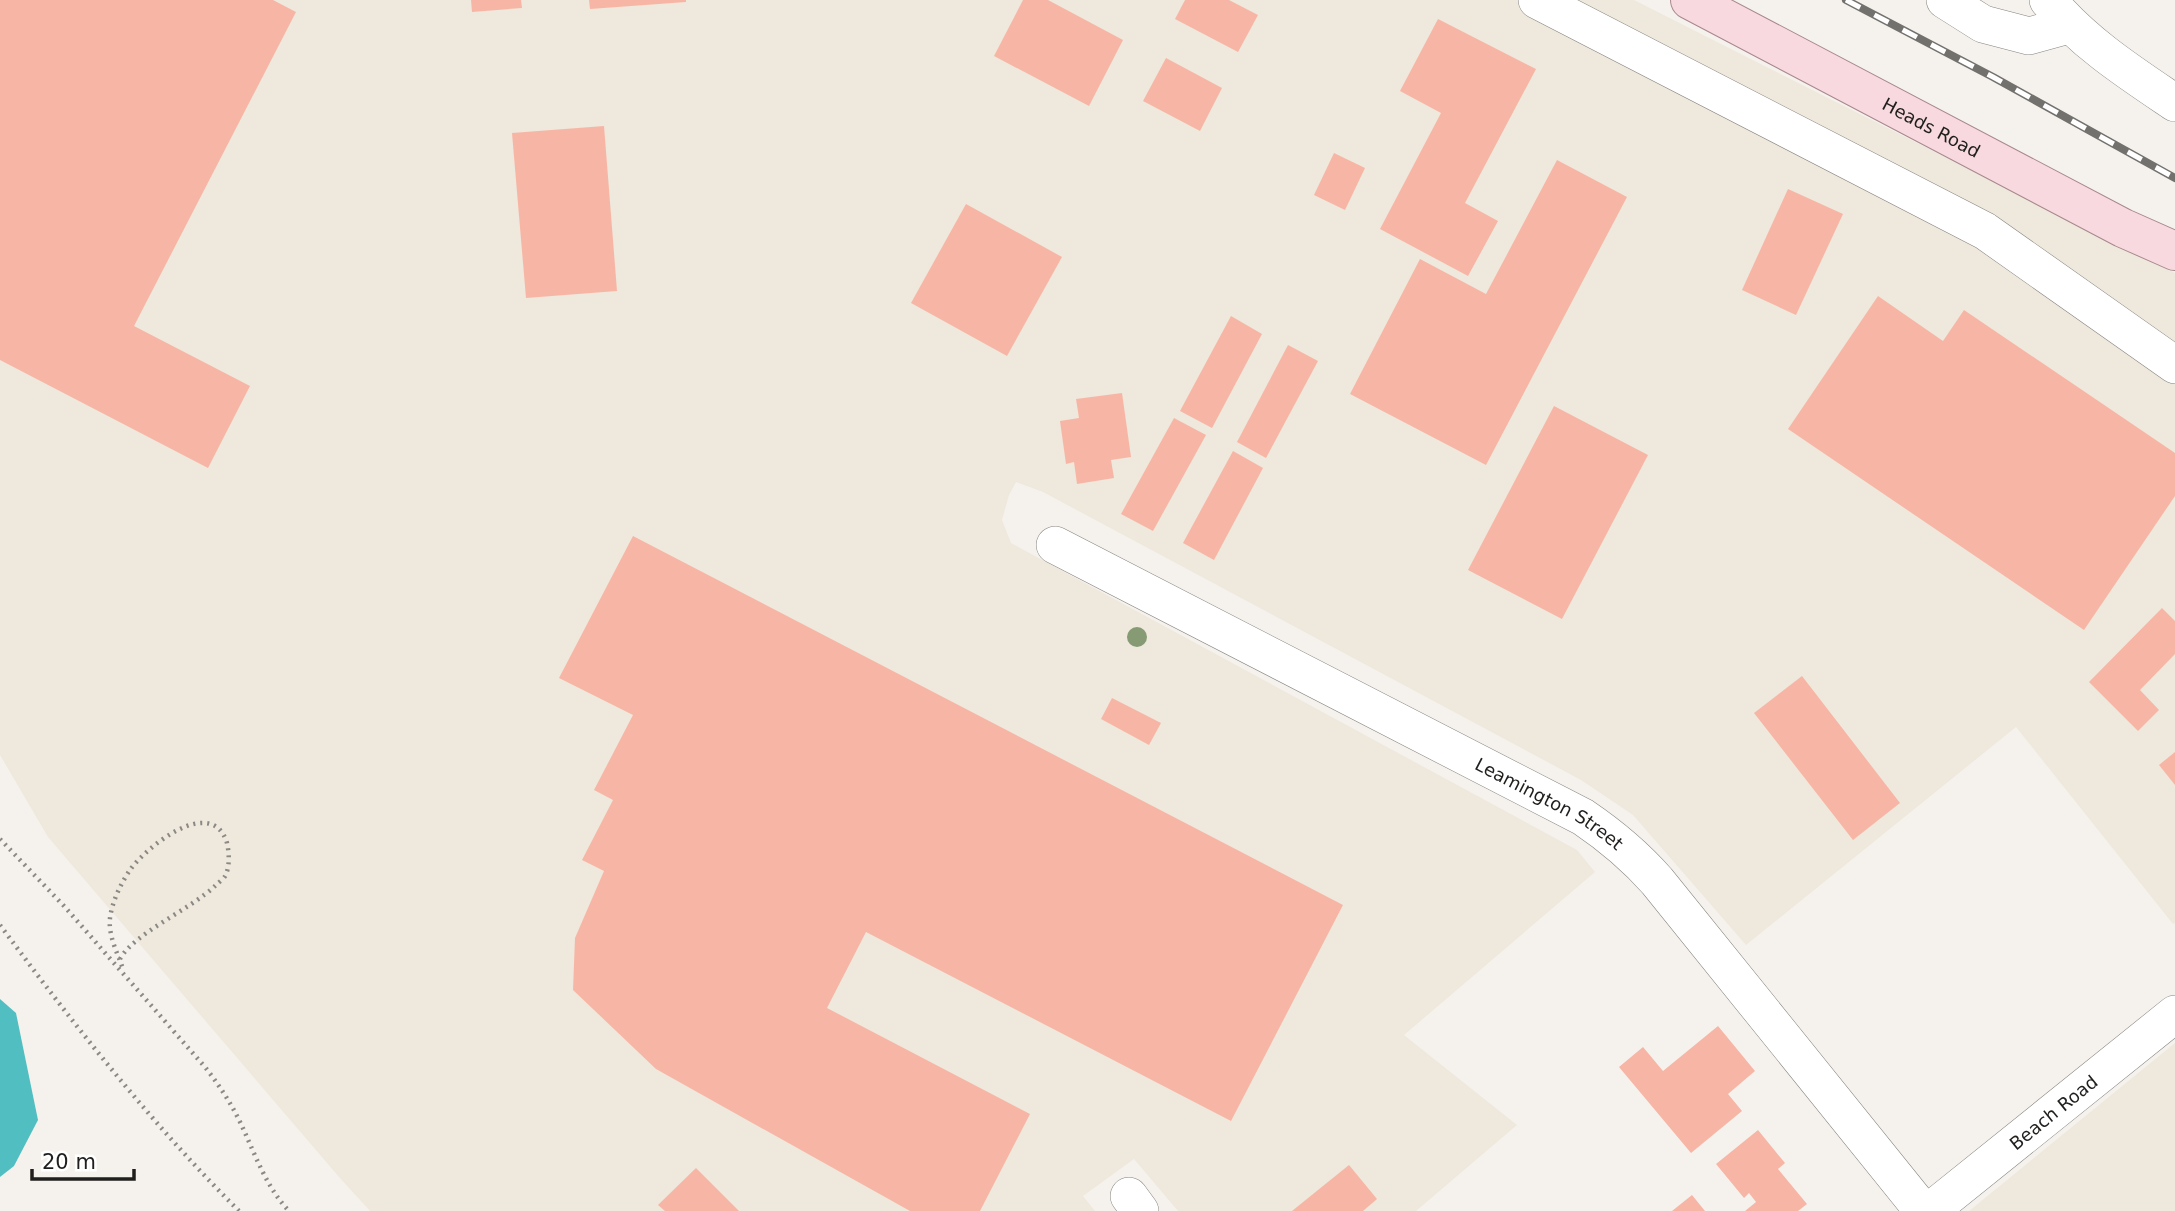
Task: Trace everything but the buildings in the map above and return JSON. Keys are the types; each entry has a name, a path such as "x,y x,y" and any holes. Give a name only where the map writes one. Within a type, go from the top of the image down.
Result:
{"main road":[{"name":"Heads Road","path":"1690,0 2098,215 2175,251"}],"street":[{"path":"1537,0 1985,231 2175,365"},
{"path":"1945,0 1983,24 2029,36 2058,12 2120,66 2175,103"},
{"name":"Leamington Street","path":"1055,545 1583,817 1611,836 1636,857 1657,881 1923,1211"},
{"name":"Beach Road","path":"1930,1211 2175,1014"}],"path":[{"path":"120,959 131,944 182,912 226,875 230,852 225,837 216,827 201,822 177,829 152,847 131,869 114,900 110,920 112,939 125,974"},
{"path":"0,839 125,974 224,1093 265,1177 280,1202 289,1211"},
{"path":"0,925 159,1126 239,1211"}],"shaded area":[{"path":"0,0 1634,0 2175,273 2175,923 2173,924 2016,727 1746,945 1633,815 1581,780 1043,492 1016,482 1002,520 1011,543 1577,850 1595,872 1404,1035 1517,1125 1416,1211 1178,1211 1134,1159 1083,1196 1095,1211 370,1211 48,837 0,755"},
{"path":"2175,1043 2175,1211 1969,1211"}],"water":[{"path":"0,999 16,1013 38,1120 14,1166 0,1177"}],"railway":[{"path":"1846,0 1993,77 2175,178"}]}
